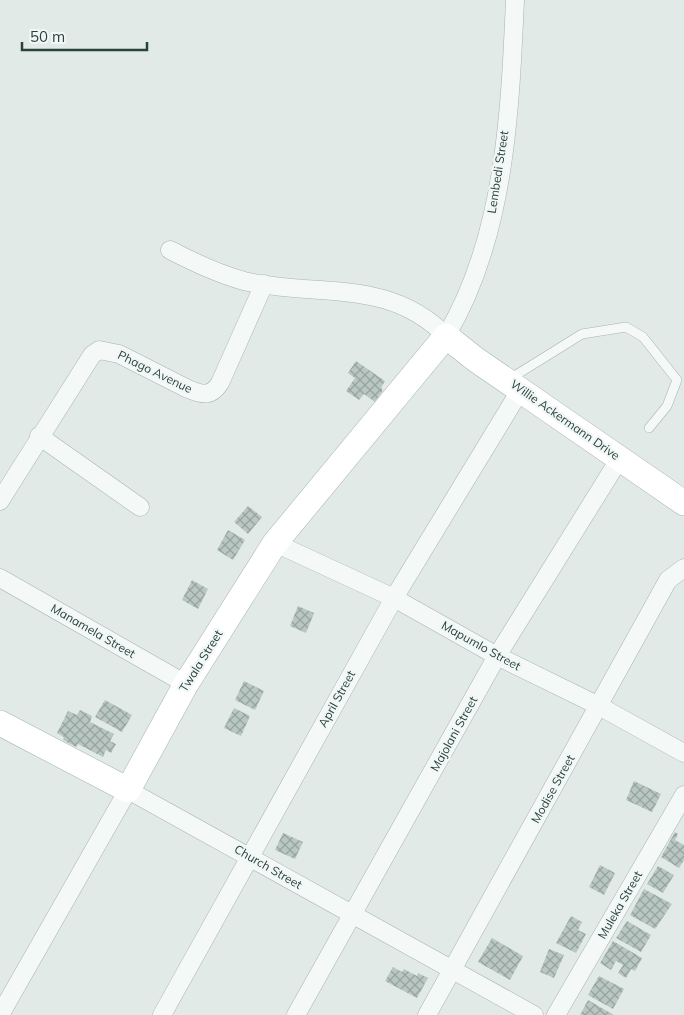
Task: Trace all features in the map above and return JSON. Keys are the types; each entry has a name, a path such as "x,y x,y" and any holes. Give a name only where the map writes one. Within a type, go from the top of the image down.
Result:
{"street":[{"name":"Lembedi Street","path":"446,336 458,317 474,279 492,212 501,168 515,0"},
{"path":"170,250 194,263 243,280 264,284 323,289 394,301 414,310 434,324 446,336"},
{"name":"Phago Avenue","path":"0,501 39,436 92,355 99,350 108,350 199,394 209,394 215,391 264,284"},
{"name":"Willie Ackermann Drive","path":"446,336 684,503"},
{"name":"Twala Street","path":"0,1015 186,684 275,543 446,336"},
{"name":"April Street","path":"162,1015 249,855 514,385"},
{"path":"39,436 140,507"},
{"name":"Majolani Street","path":"296,1015 498,656 620,458"},
{"name":"Mapumlo Street","path":"275,543 394,598 498,656 598,706 684,753"},
{"name":"Modise Street","path":"427,1015 668,580 684,568"},
{"name":"Manamela Street","path":"0,578 186,684"},
{"name":"Church Street","path":"1,726 128,790 249,855 352,915 452,968 534,1015"},
{"name":"Muleka Street","path":"556,1015 684,795"}],"lane":[{"path":"514,385 582,334 626,327 643,337 677,380 667,406 648,428"}],"building":[{"path":"356,361 385,381 381,388 383,390 375,402 364,394 359,400 346,391 355,378 348,373"},
{"path":"248,506 262,517 248,534 234,522"},
{"path":"228,530 245,540 233,560 217,550"},
{"path":"192,580 208,589 198,609 182,600"},
{"path":"298,606 314,613 306,633 290,626"},
{"path":"244,681 264,691 255,710 235,700"},
{"path":"105,700 132,715 122,732 95,717"},
{"path":"234,708 250,716 241,736 224,728"},
{"path":"80,710 92,716 90,722 114,734 110,741 116,744 111,753 106,750 103,757 78,744 76,747 63,740 64,737 57,733 68,711 77,715"},
{"path":"634,781 661,794 652,812 626,800"},
{"path":"675,832 678,834 675,840 684,845 684,860 679,868 661,857"},
{"path":"283,833 303,842 295,859 275,850"},
{"path":"600,865 615,873 604,895 589,887"},
{"path":"658,866 674,875 663,893 647,884"},
{"path":"644,889 672,904 655,929 630,915"},
{"path":"571,916 582,922 578,930 586,934 576,953 556,943"},
{"path":"627,921 651,935 641,952 616,938"},
{"path":"492,938 523,956 510,980 478,962"},
{"path":"613,941 642,958 635,971 631,969 626,978 618,973 623,965 616,961 611,970 600,963"},
{"path":"549,949 564,955 554,978 540,972"},
{"path":"393,967 402,972 404,969 417,976 418,973 428,978 417,998 385,981"},
{"path":"599,976 624,989 613,1009 588,995"},
{"path":"588,1000 614,1015 580,1015"}]}
